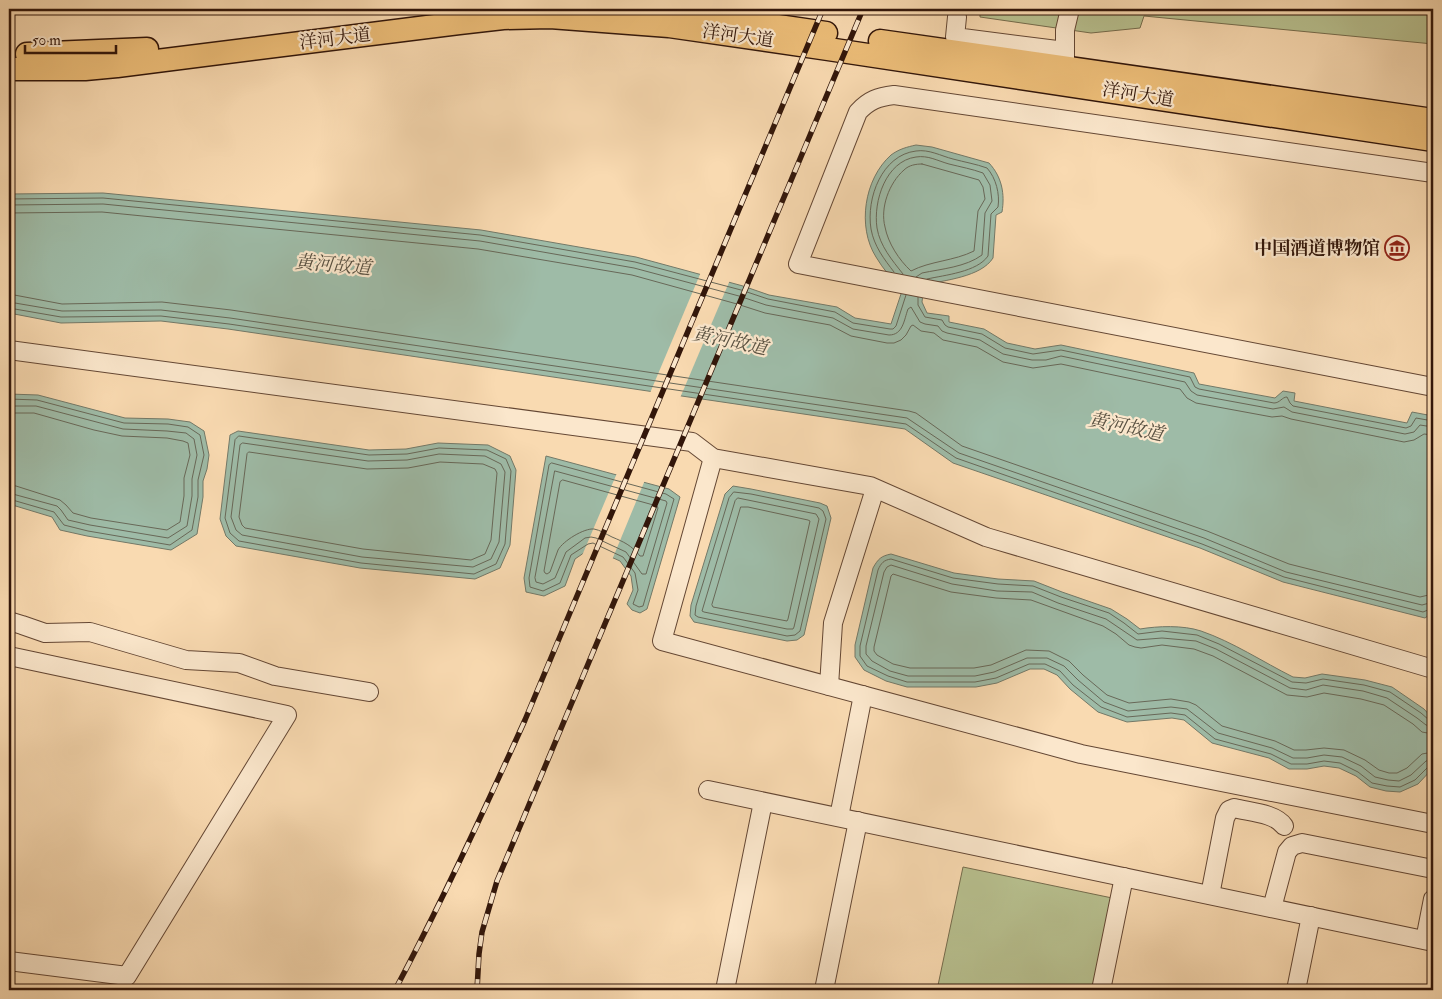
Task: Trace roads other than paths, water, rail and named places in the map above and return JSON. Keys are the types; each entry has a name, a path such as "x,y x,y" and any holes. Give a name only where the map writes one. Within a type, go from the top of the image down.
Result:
{"main road":[{"name":"洋河大道","path":"9,54 149,49 473,9"},
{"name":"洋河大道","path":"648,9 1065,59 1433,120"},
{"name":"洋河大道","path":"9,69 85,69 117,66 459,23 503,18 550,16 678,28 828,49 1433,140"}],"street":[{"path":"957,17 955,37 1065,59 1065,30 1070,9"},
{"path":"1433,173 906,96 880,97 866,103 858,112 798,264 1433,386"},
{"path":"9,350 692,442 713,458 860,484 986,537 1433,669"},
{"path":"713,458 662,641 1082,754 1433,824"},
{"path":"829,686 834,623 875,489"},
{"path":"9,621 45,633 90,632 186,660 239,663 275,676 370,692"},
{"path":"9,656 287,715 127,976 9,961"},
{"path":"840,817 863,695"},
{"path":"708,790 1429,941 1433,899"},
{"path":"725,990 763,802"},
{"path":"1210,895 1225,818 1229,810 1234,808 1272,816 1281,821 1294,848 1272,908"},
{"path":"824,990 858,821"},
{"path":"1294,848 1433,869"},
{"path":"1101,990 1124,877"},
{"path":"1296,990 1311,916"}],"water":[{"name":"黄河故道","path":"916,145 932,147 989,163 1000,180 1003,199 1002,212 996,215 993,258 980,270 971,274 924,285 922,302 927,313 949,316 949,322 984,329 1007,343 1035,349 1061,345 1194,373 1199,384 1275,398 1283,391 1295,393 1294,401 1407,423 1412,412 1433,416 1433,612 1425,618 1283,582 1200,548 953,463 905,429 228,329 161,321 61,323 9,313 9,194 103,193 481,230 636,257 743,286 769,295 837,307 855,318 891,324 902,291 882,266 870,245 865,218 866,204 869,190 882,165 894,153 903,148"},
{"path":"9,394 38,395 125,418 168,419 190,422 204,431 209,455 203,481 203,497 197,534 171,550 60,530 52,517 9,504"},
{"path":"238,431 369,450 406,449 438,443 488,445 510,456 516,470 510,545 500,568 475,579 360,568 236,546 226,536 220,519 230,435"},
{"path":"546,456 669,489 680,497 647,609 640,613 632,610 627,604 633,590 631,576 620,561 591,548 575,559 565,586 544,596 526,592 524,578"},
{"path":"733,486 827,506 831,518 804,635 797,640 787,641 694,622 690,616 691,605 725,494"},
{"path":"891,554 954,573 998,579 1034,581 1111,609 1140,629 1170,627 1201,631 1236,646 1293,677 1305,678 1322,674 1365,680 1392,687 1424,709 1433,719 1433,768 1418,784 1400,792 1370,787 1356,776 1339,768 1324,766 1307,769 1289,769 1269,758 1212,743 1184,720 1172,718 1127,722 1098,712 1070,689 1057,675 1044,669 1030,669 997,683 976,687 907,687 886,681 864,670 855,657 855,645 873,568 880,558"}],"railway":[{"path":"395,990 462,856 525,720 823,9"},
{"path":"477,990 482,932 497,881 863,9"}],"place":[{"name":"中国酒道博物馆","path":"1397,248"}]}
